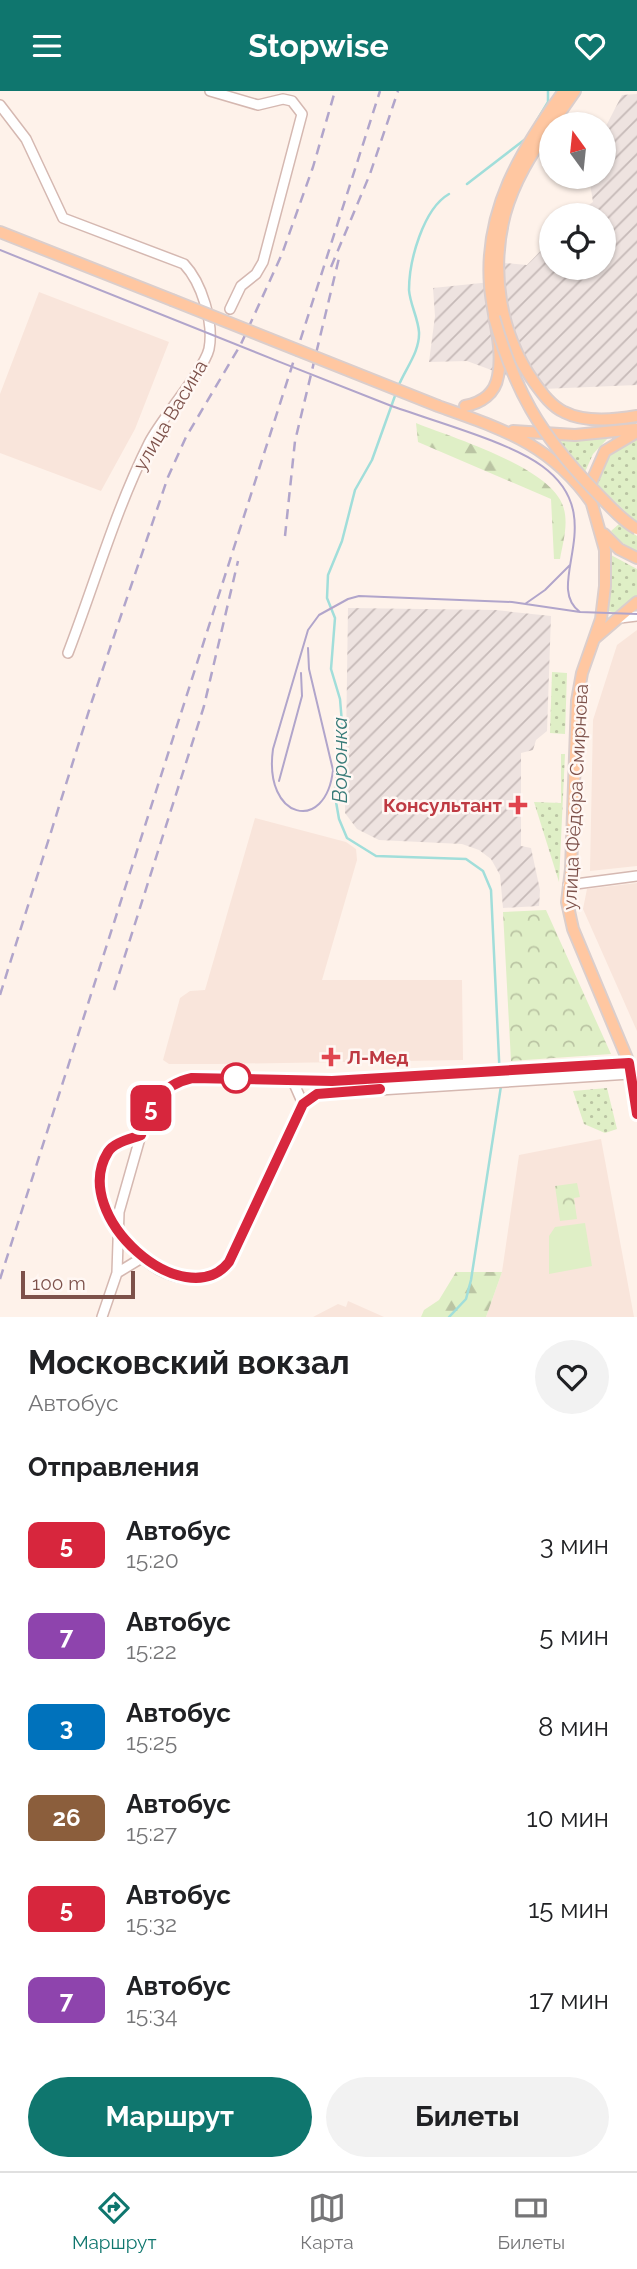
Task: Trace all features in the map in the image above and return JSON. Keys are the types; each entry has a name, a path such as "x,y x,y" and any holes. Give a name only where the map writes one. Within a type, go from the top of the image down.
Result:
{"main road":[{"path":"465,406 483,400 497,382 499,367 489,259 498,207 522,154 564,91"},
{"path":"560,112 575,91"},
{"path":"539,144 525,166 505,216 498,273 506,325 514,351 528,374 558,408 588,419 632,417"},
{"path":"0,232 438,406 510,431 558,463 592,503"},
{"path":"494,317 510,371 543,432 576,471 637,529"},
{"path":"510,431 575,435 637,431"},
{"path":"592,503 592,483 598,460 610,446 637,431"},
{"name":"улица Фёдора Смирнова","path":"592,503 601,529 606,558 601,616 582,673 577,701 568,916 633,1068 637,1114"},
{"path":"601,529 619,549 637,558"},
{"path":"593,640 637,602"},
{"path":"601,616 620,618"}],"street":[{"path":"210,91 258,104 282,99 292,101 299,106 302,114 263,262 256,274 241,286 230,309"},
{"name":"улица Васина","path":"0,105 26,139 62,218 184,264 207,309 209,324 208,352 154,433 128,486 68,653"},
{"path":"438,406 465,406"},
{"path":"620,618 637,616"},
{"path":"568,885 637,876"},
{"path":"102,1317 117,1273 120,1212 141,1135 160,1094 180,1081 192,1078 332,1081 458,1073 633,1068"},
{"path":"120,1231 140,1259 187,1279 208,1278 224,1269 249,1223 274,1162 303,1104 317,1094 512,1082 633,1068"},
{"path":"453,1084 458,1073"},
{"path":"292,1079 303,1104"},
{"path":"117,1273 124,1266 140,1259"}],"shaded area":[{"path":"637,94 637,385 542,389 467,361 429,362 435,316 433,288 491,282 504,263 527,265 539,252 539,280 616,280 616,203 592,203 591,189 616,189 616,112 613,112 622,95"},
{"path":"39,292 169,342 135,429 101,491 0,453 0,394"},
{"path":"348,608 495,610 551,616 547,731 536,740 533,750 521,753 521,846 531,848 540,890 539,906 503,908 500,875 491,859 479,850 462,844 379,840 357,829 345,813"},
{"path":"637,630 637,866 590,871 593,720 617,645"},
{"path":"255,818 346,842 356,849 357,860 322,980 462,980 463,1060 169,1064 163,1060 180,998 190,991 205,990"},
{"path":"637,883 637,1031 583,909 587,889"},
{"path":"601,1139 634,1317 486,1317 502,1272 519,1155"},
{"path":"348,1301 384,1317 313,1317 338,1304 346,1307"}],"green space":[{"path":"416,423 521,467 554,492 563,506 565,519 560,559 554,559 551,499 418,442"},
{"path":"609,437 593,454 585,472 558,439"},
{"path":"637,439 637,523 597,484 610,455 621,446"},
{"path":"619,524 637,536 637,552 621,542 611,531"},
{"path":"611,555 637,569 637,596 616,613 608,611"},
{"path":"552,672 567,673 565,734 550,733"},
{"path":"561,754 565,754 559,882 534,802 561,803"},
{"path":"546,910 611,1054 511,1061 503,912"},
{"path":"607,1088 617,1129 605,1133 584,1124 573,1091"},
{"path":"577,1183 580,1197 574,1198 577,1219 560,1221 555,1186"},
{"path":"585,1223 592,1266 549,1274 549,1236 555,1227"},
{"path":"456,1272 502,1272 486,1317 421,1317 424,1310 439,1300"}],"waterway":[{"name":"Воронка","path":"536,122 548,102 548,91"},
{"name":"Воронка","path":"467,184 528,137"},
{"name":"Воронка","path":"398,387 419,339 409,290 415,251 432,211 449,194"},
{"name":"Воронка","path":"396,393 372,460 355,490 342,541 328,575 327,598 335,618 331,669 340,699 342,723 335,796 339,819 347,838 376,856 466,859 483,871 491,890 500,1080"},
{"name":"Воронка","path":"449,1317 466,1299 471,1280 501,1086"}],"tram line":[{"path":"0,250 389,405 490,440 542,466 562,486 572,507 575,527 568,585 570,600 580,612"},
{"path":"525,604 545,590 570,565"},
{"path":"308,648 309,669 333,770 328,790 319,804 308,810 297,810 286,804 277,791 272,773 273,749 308,630 319,615 359,596 512,602 580,612 637,614"},
{"path":"279,781 302,696 301,673"}],"railway":[{"path":"0,995 92,701 168,477 186,437 241,344 282,254 313,167 335,91"},
{"path":"0,1279 380,91"},
{"path":"331,267 370,174 398,91"},
{"path":"285,536 295,441 339,258"},
{"path":"114,990 204,706 238,561"}],"bus line":[{"name":"5","path":"380,1089 317,1094 303,1104 274,1162 249,1223 229,1262 216,1275 198,1280 187,1279 148,1265 127,1244 100,1200 98,1187 108,1152 115,1145 141,1135 151,1107 168,1086 192,1078 332,1081 629,1063 637,1114"}],"place":[{"name":"Консультант","path":"518,805"},
{"name":"Л-Мед","path":"331,1057"}]}
